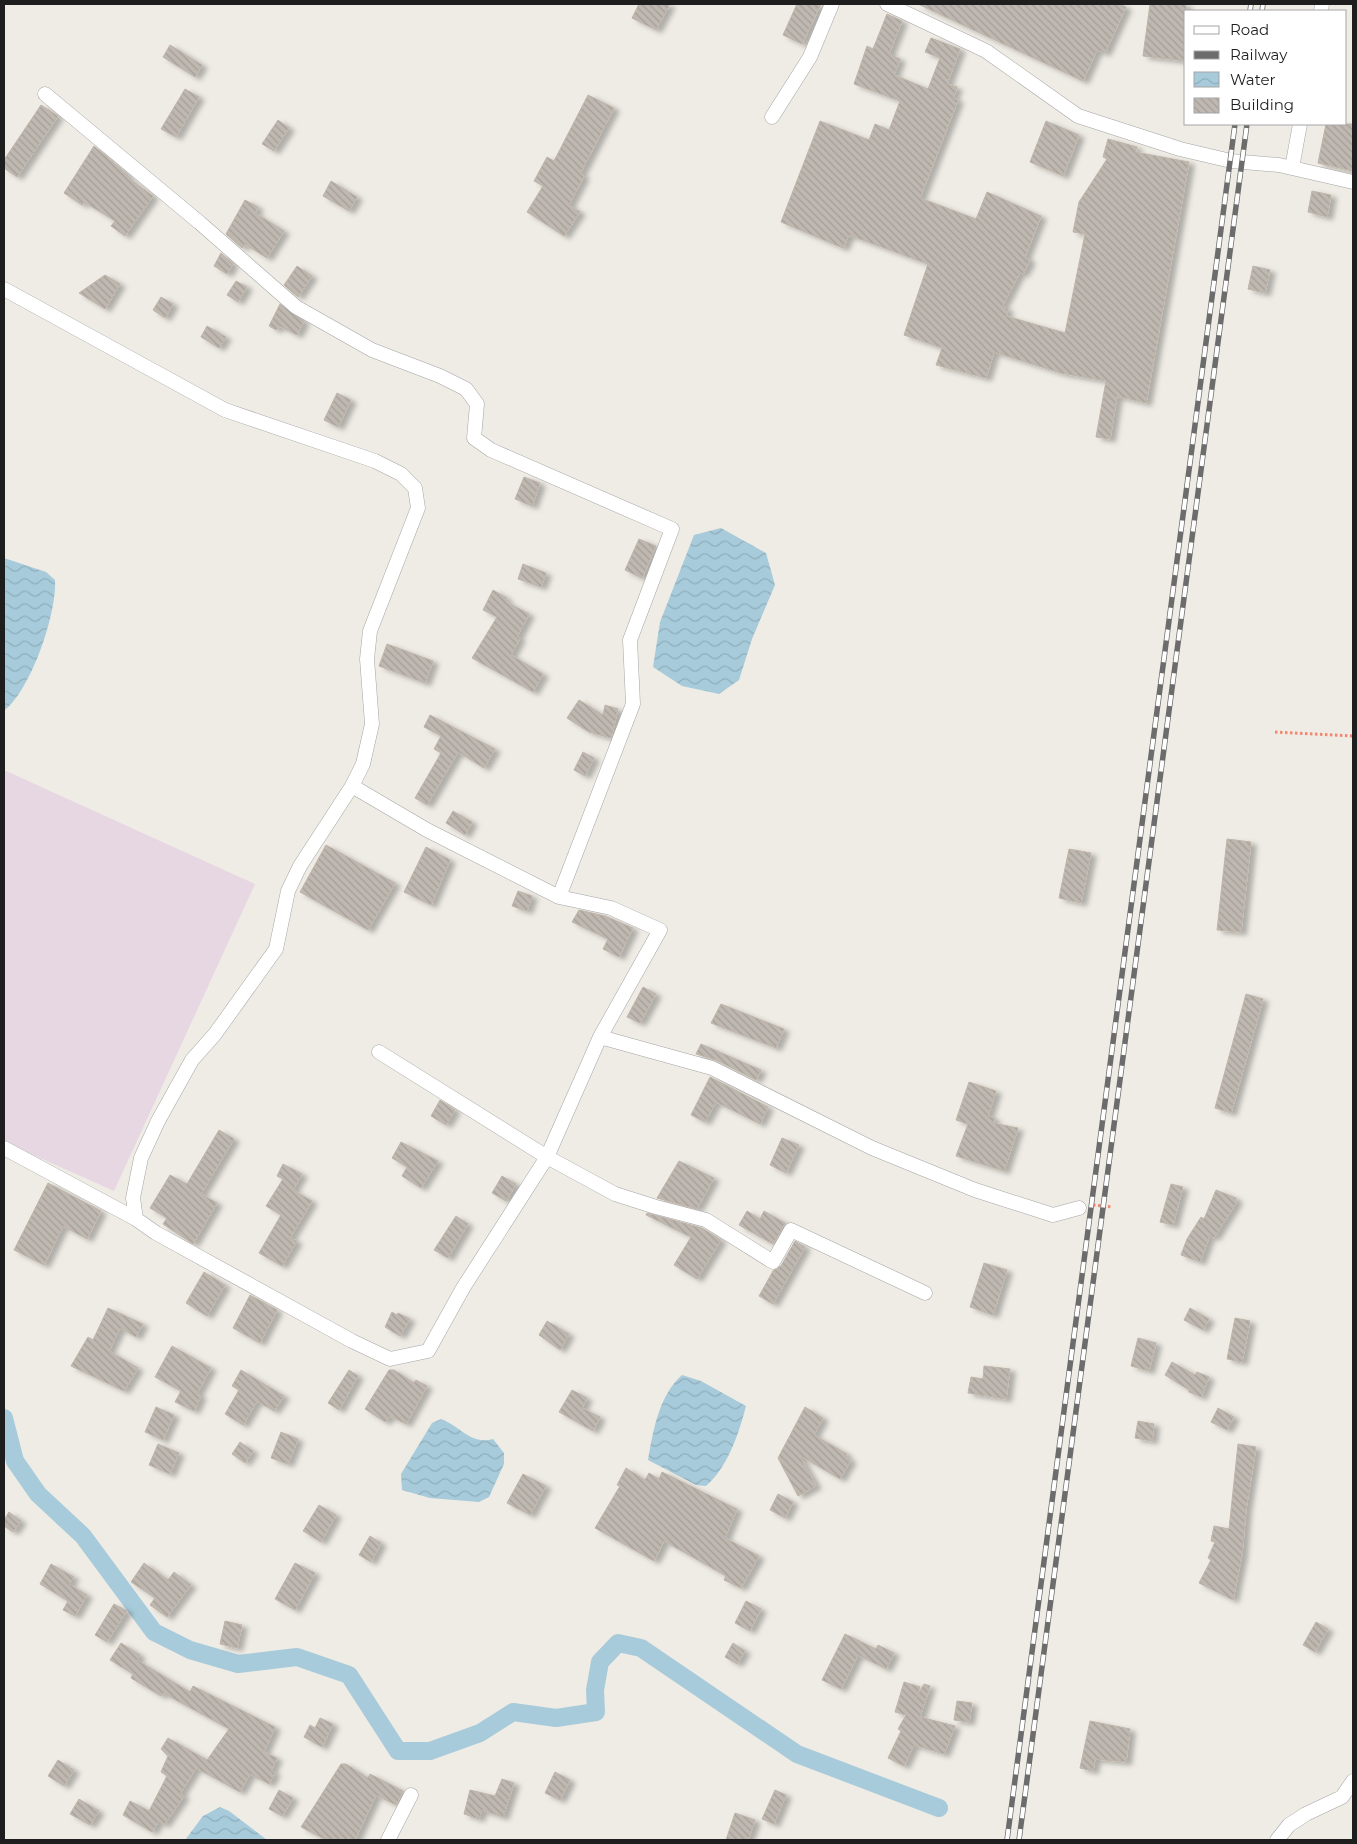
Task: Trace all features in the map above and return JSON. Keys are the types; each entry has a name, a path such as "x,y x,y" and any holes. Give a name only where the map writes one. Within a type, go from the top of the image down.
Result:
{"street":[{"path":"772,118 810,58 832,4"},
{"path":"887,4 986,51 1078,116 1222,159 1292,168 1353,182"},
{"path":"45,94 200,223 296,307 372,350 440,376 466,389 477,404 474,438 491,450 672,529 630,640 633,704 559,897"},
{"path":"1292,168 1300,125"},
{"path":"4,289 225,410 375,461 401,474 415,488 418,508 370,631 367,659 372,724 364,764 296,874 288,891 276,949 216,1034 192,1060 158,1120 141,1158 134,1198 136,1219"},
{"path":"4,1148 136,1219 156,1233 309,1317 390,1359 428,1351 463,1288 547,1157 600,1037 660,930 611,908 559,897 427,830 352,786"},
{"path":"600,1037 712,1068 872,1148 975,1190 1053,1215 1079,1208"},
{"path":"379,1052 547,1157 615,1194 706,1220 773,1262 791,1230 925,1293"},
{"path":"1277,1840 1290,1824 1306,1814 1342,1797 1353,1782"},
{"path":"388,1840 411,1795"}],"path":[{"path":"1275,732 1353,736"},
{"path":"1079,1208 1093,1205 1112,1206"}],"shaded area":[{"path":"4,770 255,884 114,1191 4,1142"}],"water":[{"path":"721,528 766,553 775,585 752,639 739,680 719,694 682,686 653,667 660,622 694,535"},
{"path":"4,558 46,572 55,580 52,612 33,669 14,701 4,711"},
{"path":"682,1375 701,1381 746,1406 732,1449 721,1469 706,1486 696,1485 648,1460 662,1403 674,1383"},
{"path":"441,1419 478,1440 493,1439 504,1453 504,1464 489,1497 479,1502 430,1498 402,1490 401,1474 432,1423"},
{"path":"220,1807 229,1811 267,1840 185,1840 203,1816"}],"building":[{"path":"639,4 670,4 656,30 632,18"},
{"path":"797,4 821,4 802,44 783,35"},
{"path":"918,4 1119,4 1126,7 1105,53 1097,50 1083,81"},
{"path":"1150,4 1186,4 1186,10 1184,10 1184,61 1143,56"},
{"path":"887,14 902,21 889,54 900,59 894,75 928,89 940,58 925,52 931,38 960,49 947,84 957,87 953,98 958,100 920,198 976,219 987,192 1041,216 1025,257 1030,260 1023,274 1020,272 1002,307 1008,309 1006,316 1065,333 1085,234 1073,232 1079,202 1107,159 1103,157 1108,139 1137,147 1135,152 1189,162 1146,403 1117,396 1110,439 1096,437 1106,381 1061,373 994,352 986,378 936,365 942,348 904,335 928,264 849,235 843,248 781,222 820,121 869,140 875,124 889,130 900,101 854,84 867,46 873,49"},
{"path":"170,45 202,65 195,77 163,57"},
{"path":"185,89 199,97 176,137 161,129"},
{"path":"588,95 614,108 580,174 584,176 569,205 580,212 564,236 527,212 543,186 534,181 547,157 554,161"},
{"path":"41,105 58,116 17,177 4,168 4,160"},
{"path":"278,120 289,128 274,151 262,144"},
{"path":"1046,121 1079,135 1063,176 1030,162"},
{"path":"1353,124 1353,171 1318,163 1326,125"},
{"path":"94,146 128,175 127,177 153,196 125,236 111,226 115,221 84,202 82,205 64,193"},
{"path":"331,181 357,197 349,211 323,196"},
{"path":"1312,191 1331,195 1327,217 1308,212"},
{"path":"245,200 258,207 255,213 284,231 267,258 245,244 242,248 226,234"},
{"path":"221,253 233,264 227,274 214,266"},
{"path":"297,266 312,276 298,297 284,285"},
{"path":"1253,266 1270,270 1265,293 1248,289"},
{"path":"105,275 120,284 105,309 79,293"},
{"path":"236,281 247,287 238,302 227,295"},
{"path":"161,297 173,304 165,318 153,310"},
{"path":"280,304 304,321 297,335 279,326 276,330 269,326"},
{"path":"207,326 226,337 219,348 201,337"},
{"path":"337,393 351,400 338,427 324,420"},
{"path":"524,477 540,483 532,506 515,499"},
{"path":"639,539 656,546 642,578 625,570"},
{"path":"523,564 546,573 541,587 518,579"},
{"path":"493,590 507,598 505,601 529,614 517,637 520,638 511,655 543,674 533,692 472,658 497,617 483,610"},
{"path":"387,644 433,661 425,683 379,666"},
{"path":"579,700 603,715 605,705 618,709 611,738 589,732 567,718"},
{"path":"430,715 495,749 484,768 458,752 427,805 415,798 441,753 434,749 441,736 424,727"},
{"path":"583,752 594,758 585,776 574,770"},
{"path":"453,811 472,822 465,835 446,823"},
{"path":"1227,839 1251,842 1241,932 1217,930"},
{"path":"326,845 395,883 368,930 300,892"},
{"path":"426,847 450,860 431,905 404,892"},
{"path":"1069,849 1091,853 1081,903 1059,898"},
{"path":"518,891 532,896 527,911 512,906"},
{"path":"579,910 605,916 633,928 619,957 603,949 608,939 572,922"},
{"path":"643,987 656,994 640,1023 627,1017"},
{"path":"1246,994 1263,999 1231,1113 1215,1108"},
{"path":"721,1004 784,1029 776,1048 711,1023"},
{"path":"701,1044 761,1070 756,1080 716,1060 696,1054"},
{"path":"710,1077 768,1107 760,1124 716,1102 705,1122 691,1115"},
{"path":"969,1082 996,1091 988,1116 995,1118 993,1123 1018,1128 1004,1171 956,1156 968,1124 956,1120"},
{"path":"440,1100 455,1110 446,1125 431,1116"},
{"path":"219,1130 234,1139 201,1194 217,1203 193,1244 163,1224 167,1218 150,1208 170,1175 187,1184"},
{"path":"782,1138 799,1145 786,1173 770,1165"},
{"path":"401,1142 438,1161 421,1188 402,1176 407,1167 392,1158"},
{"path":"679,1161 714,1178 697,1209 657,1198"},
{"path":"283,1164 302,1174 293,1190 312,1201 290,1238 297,1241 282,1266 259,1253 281,1215 266,1206 283,1179 277,1176"},
{"path":"502,1176 516,1184 506,1201 492,1193"},
{"path":"48,1183 101,1211 87,1239 63,1226 44,1265 14,1250"},
{"path":"1171,1184 1183,1187 1173,1225 1160,1222"},
{"path":"1216,1190 1236,1198 1236,1203 1214,1238 1210,1235 1200,1262 1181,1255 1187,1239 1201,1217 1204,1219"},
{"path":"747,1211 760,1219 764,1211 785,1223 773,1244 739,1225"},
{"path":"647,1213 702,1228 721,1240 697,1279 674,1265 691,1237 646,1215"},
{"path":"456,1216 468,1224 448,1258 434,1250"},
{"path":"795,1241 805,1247 773,1304 759,1296 773,1271 781,1266"},
{"path":"984,1263 1007,1270 993,1315 970,1307"},
{"path":"204,1272 225,1285 207,1316 186,1303"},
{"path":"250,1295 277,1310 260,1343 233,1328"},
{"path":"108,1308 143,1324 136,1337 120,1328 109,1351 138,1368 124,1391 71,1366 88,1337 93,1340"},
{"path":"1190,1308 1209,1319 1203,1330 1184,1320"},
{"path":"392,1312 410,1319 400,1336 385,1327"},
{"path":"1235,1318 1250,1321 1242,1362 1227,1359"},
{"path":"547,1321 569,1334 560,1350 539,1335"},
{"path":"1138,1338 1156,1343 1149,1371 1131,1366"},
{"path":"172,1346 211,1368 197,1394 201,1396 194,1411 175,1402 181,1391 155,1377"},
{"path":"1172,1362 1195,1375 1197,1372 1209,1377 1201,1397 1189,1392 1189,1390 1165,1375"},
{"path":"984,1366 1010,1369 1006,1399 968,1393 971,1377 983,1379"},
{"path":"241,1370 284,1396 274,1411 257,1401 243,1425 225,1414 239,1390 232,1386"},
{"path":"349,1370 358,1376 339,1410 328,1403"},
{"path":"389,1370 394,1370 414,1383 416,1380 427,1386 406,1424 390,1416 385,1422 365,1409"},
{"path":"572,1390 587,1398 582,1408 600,1417 593,1431 559,1412"},
{"path":"156,1407 174,1415 163,1440 145,1432"},
{"path":"805,1407 823,1418 814,1435 847,1454 845,1457 851,1460 840,1479 799,1455 816,1486 798,1496 778,1458"},
{"path":"1218,1408 1234,1417 1227,1430 1211,1422"},
{"path":"1138,1421 1154,1424 1152,1441 1135,1438"},
{"path":"281,1432 298,1439 288,1464 271,1458"},
{"path":"240,1442 253,1451 245,1463 232,1454"},
{"path":"158,1444 179,1453 170,1474 149,1465"},
{"path":"1238,1444 1256,1447 1246,1509 1242,1555 1233,1600 1199,1583 1211,1560 1208,1558 1215,1542 1211,1541 1214,1526 1229,1529"},
{"path":"626,1468 645,1480 649,1473 659,1479 662,1472 737,1509 725,1538 759,1556 741,1588 724,1580 726,1576 664,1541 654,1561 595,1528 620,1486 617,1485"},
{"path":"523,1474 546,1486 530,1515 507,1503"},
{"path":"778,1494 793,1502 785,1518 770,1510"},
{"path":"319,1505 336,1515 321,1542 303,1531"},
{"path":"9,1512 21,1521 13,1532 4,1526 4,1520"},
{"path":"370,1536 381,1543 371,1562 359,1555"},
{"path":"144,1563 168,1580 174,1572 191,1585 167,1617 150,1605 155,1598 131,1582"},
{"path":"295,1563 315,1573 295,1610 275,1599"},
{"path":"51,1564 74,1577 69,1584 87,1595 75,1616 63,1610 68,1601 40,1584"},
{"path":"746,1601 761,1609 750,1631 735,1623"},
{"path":"114,1604 127,1611 107,1642 95,1635"},
{"path":"225,1621 242,1625 237,1648 220,1644"},
{"path":"1316,1622 1328,1629 1315,1652 1303,1645"},
{"path":"845,1634 876,1649 878,1645 894,1653 886,1669 858,1655 841,1689 822,1680"},
{"path":"121,1643 140,1655 137,1660 190,1692 193,1686 275,1727 264,1752 277,1758 271,1771 275,1773 269,1784 250,1774 240,1792 196,1768 180,1794 184,1796 164,1825 159,1821 152,1832 123,1815 130,1801 149,1811 167,1776 161,1772 168,1756 161,1749 168,1738 207,1760 229,1729 163,1693 161,1696 131,1678 133,1674 110,1660"},
{"path":"733,1643 745,1651 737,1664 725,1657"},
{"path":"904,1682 920,1687 916,1698 924,1684 930,1686 920,1717 955,1726 944,1754 914,1745 904,1766 888,1758 901,1731 898,1729 906,1715 895,1712"},
{"path":"957,1701 972,1703 969,1722 954,1720"},
{"path":"320,1718 333,1724 322,1747 304,1737 310,1725 315,1728"},
{"path":"1090,1721 1130,1729 1126,1762 1095,1759 1093,1771 1080,1768"},
{"path":"58,1760 74,1770 64,1786 48,1776"},
{"path":"341,1764 346,1764 368,1778 370,1774 403,1791 396,1805 376,1795 355,1840 326,1840 301,1827"},
{"path":"555,1772 570,1780 560,1800 545,1793"},
{"path":"502,1779 514,1783 503,1817 482,1810 479,1819 464,1814 470,1790 495,1796"},
{"path":"279,1790 293,1798 282,1816 269,1809"},
{"path":"775,1790 786,1795 774,1824 762,1819"},
{"path":"79,1799 99,1811 90,1825 70,1814"},
{"path":"735,1813 755,1820 748,1840 726,1840"}],"waterway":[{"path":"4,1418 15,1461 38,1494 83,1536 154,1632 190,1650 238,1664 297,1657 349,1675 398,1751 430,1751 480,1733 513,1712 556,1718 596,1712 595,1690 600,1662 618,1643 641,1648 797,1754 939,1808"}],"railway":[{"path":"1250,10 1251,4"},
{"path":"1262,10 1263,4"},
{"path":"1007,1840 1235,125"},
{"path":"1019,1840 1247,125"}]}
